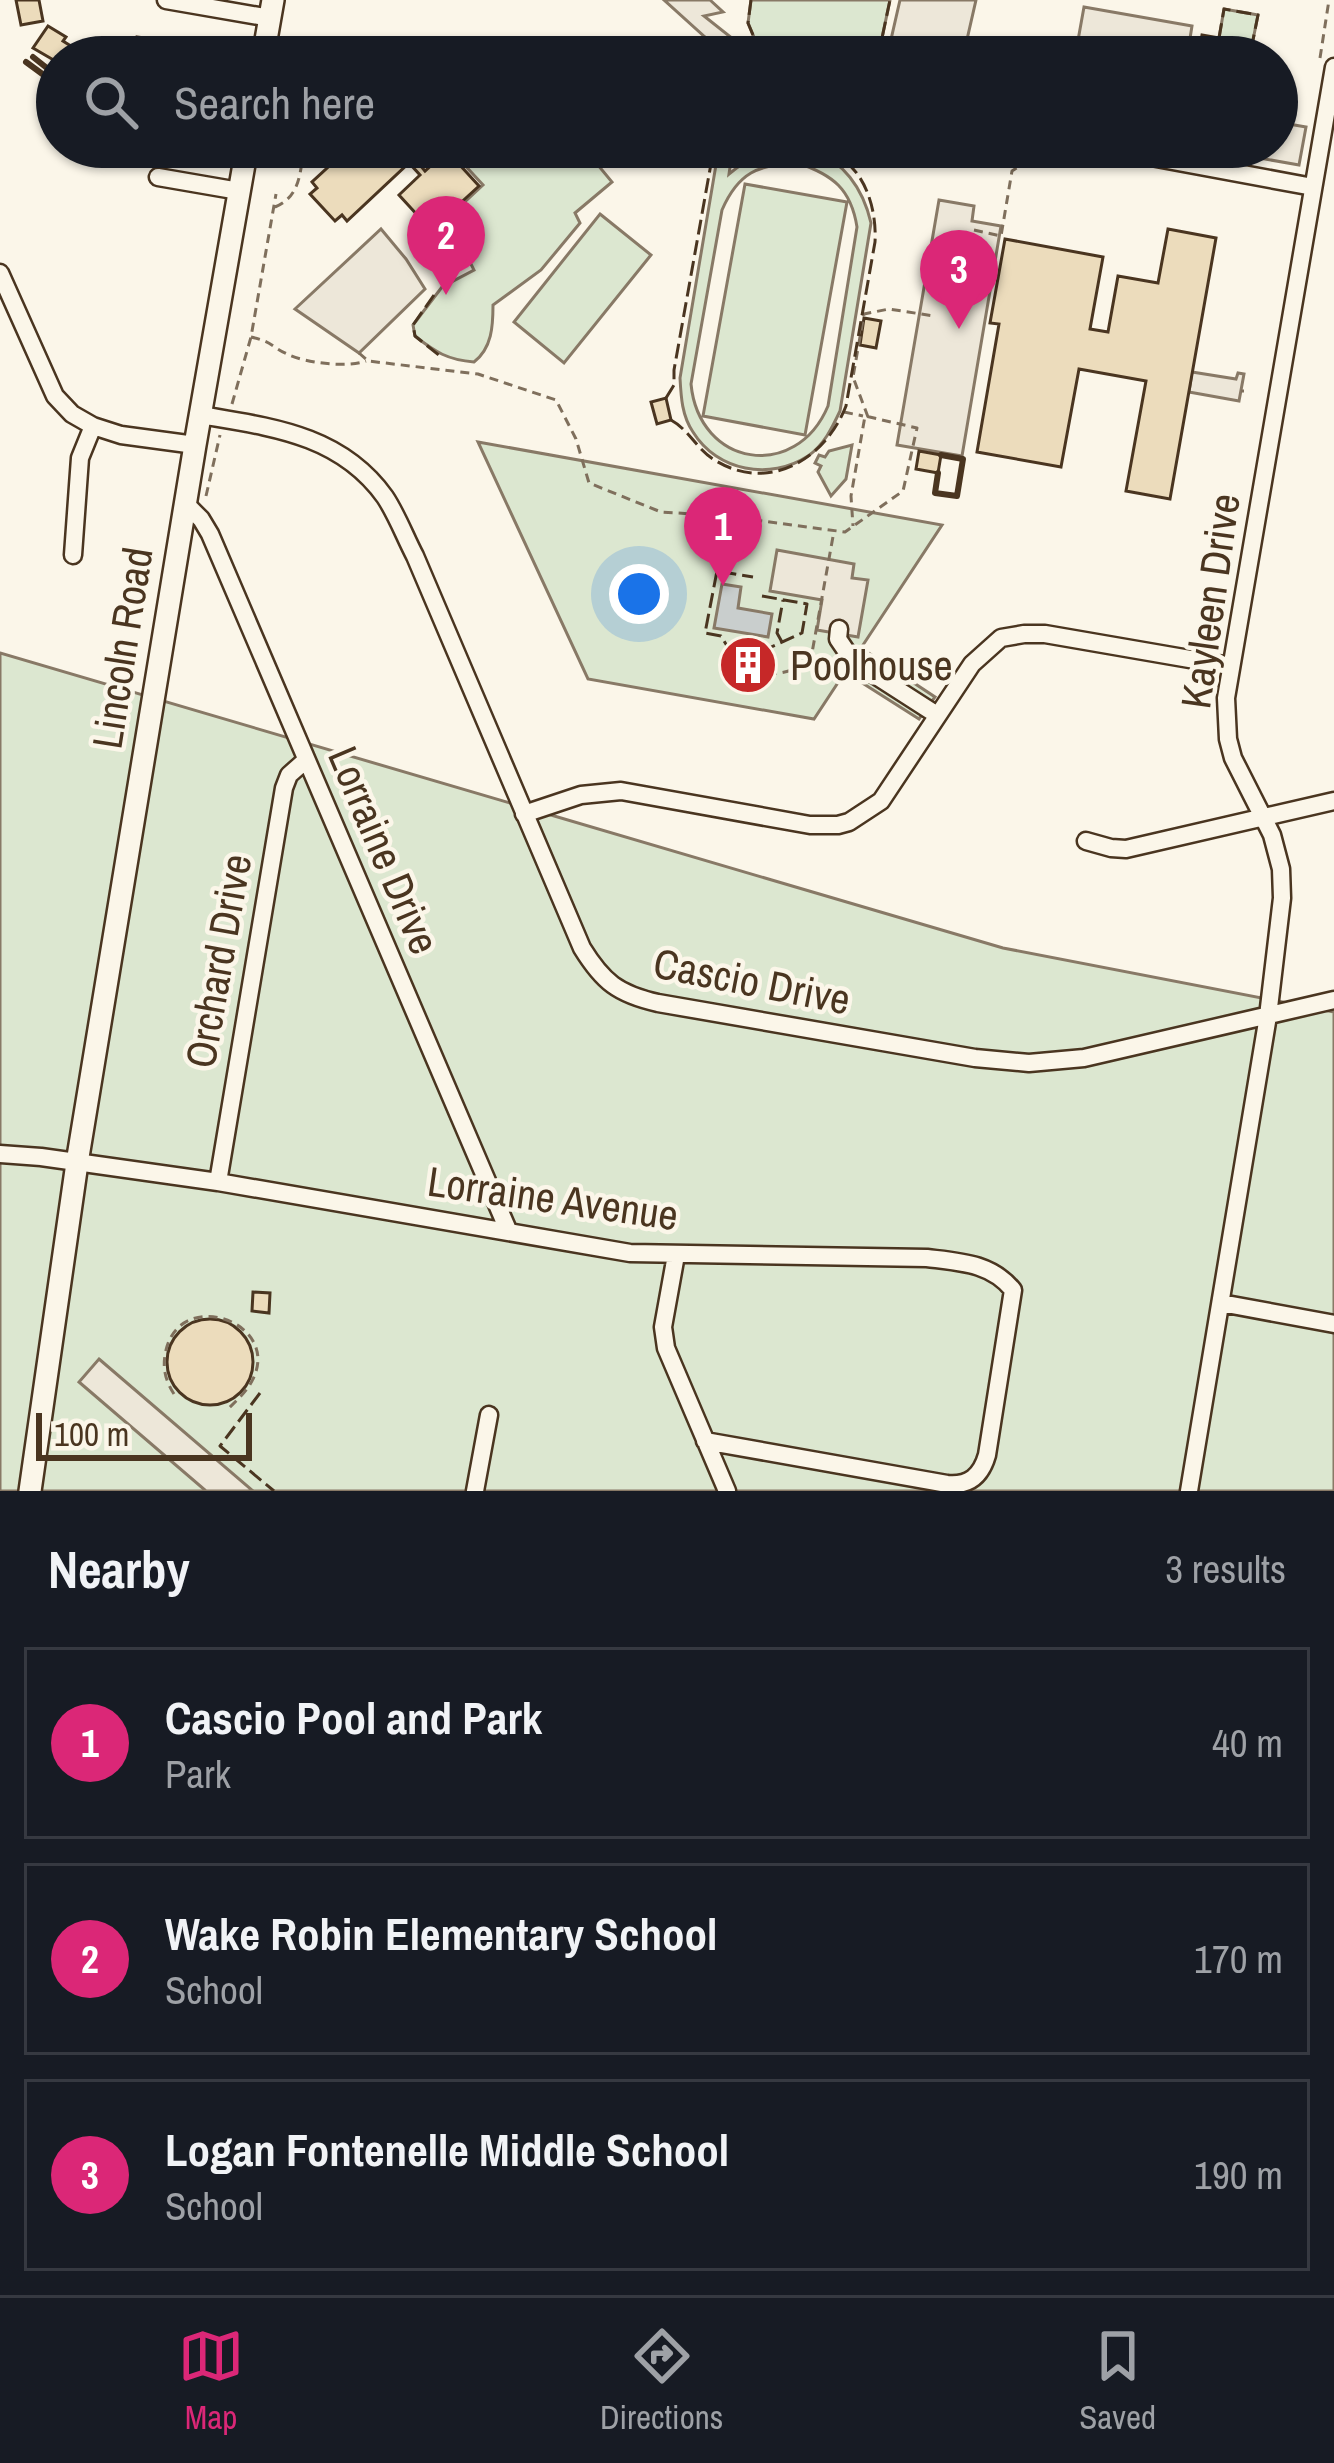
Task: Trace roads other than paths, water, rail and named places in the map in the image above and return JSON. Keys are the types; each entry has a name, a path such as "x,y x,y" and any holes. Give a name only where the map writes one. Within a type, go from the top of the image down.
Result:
{"main road":[{"name":"Lincoln Road","path":"30,1491 77,1162 193,512 195,445 243,168"}],"street":[{"path":"166,0 271,9"},
{"name":"Kayleen Drive","path":"1189,1491 1268,1016 1282,882 1277,849 1238,772 1228,739 1226,698 1334,68"},
{"path":"1210,168 1312,187"},
{"path":"158,177 238,190"},
{"path":"0,273 55,396 73,414 121,435 195,445"},
{"name":"Cascio Drive","path":"200,415 306,436 361,470 386,498 582,948 602,977 635,998 975,1058 1029,1063 1084,1058 1334,1000"},
{"path":"74,555 80,458 93,426"},
{"name":"Lorraine Drive","path":"193,512 210,534 508,1230"},
{"path":"839,629 838,639 853,661 938,715"},
{"path":"524,814 581,795 621,791 810,825 838,825 881,801 972,664 1012,635 1045,634 1230,667"},
{"name":"Orchard Drive","path":"218,1181 284,788 289,775 306,760"},
{"path":"1086,841 1126,849 1334,801"},
{"name":"Lorraine Avenue","path":"0,1154 218,1181 630,1253 928,1258 975,1264 1012,1290 987,1455 974,1480 947,1484 705,1441"},
{"path":"676,1255 663,1327 666,1348 728,1491"},
{"path":"1221,1303 1334,1324"},
{"path":"475,1491 489,1415"}],"place":[{"name":"Wake Robin Elementary School","path":"446,295"},
{"name":"Logan Fontenelle Middle School","path":"959,329"},
{"name":"Cascio Pool and Park","path":"723,586"},
{"name":"Poolhouse","path":"748,665"}]}
